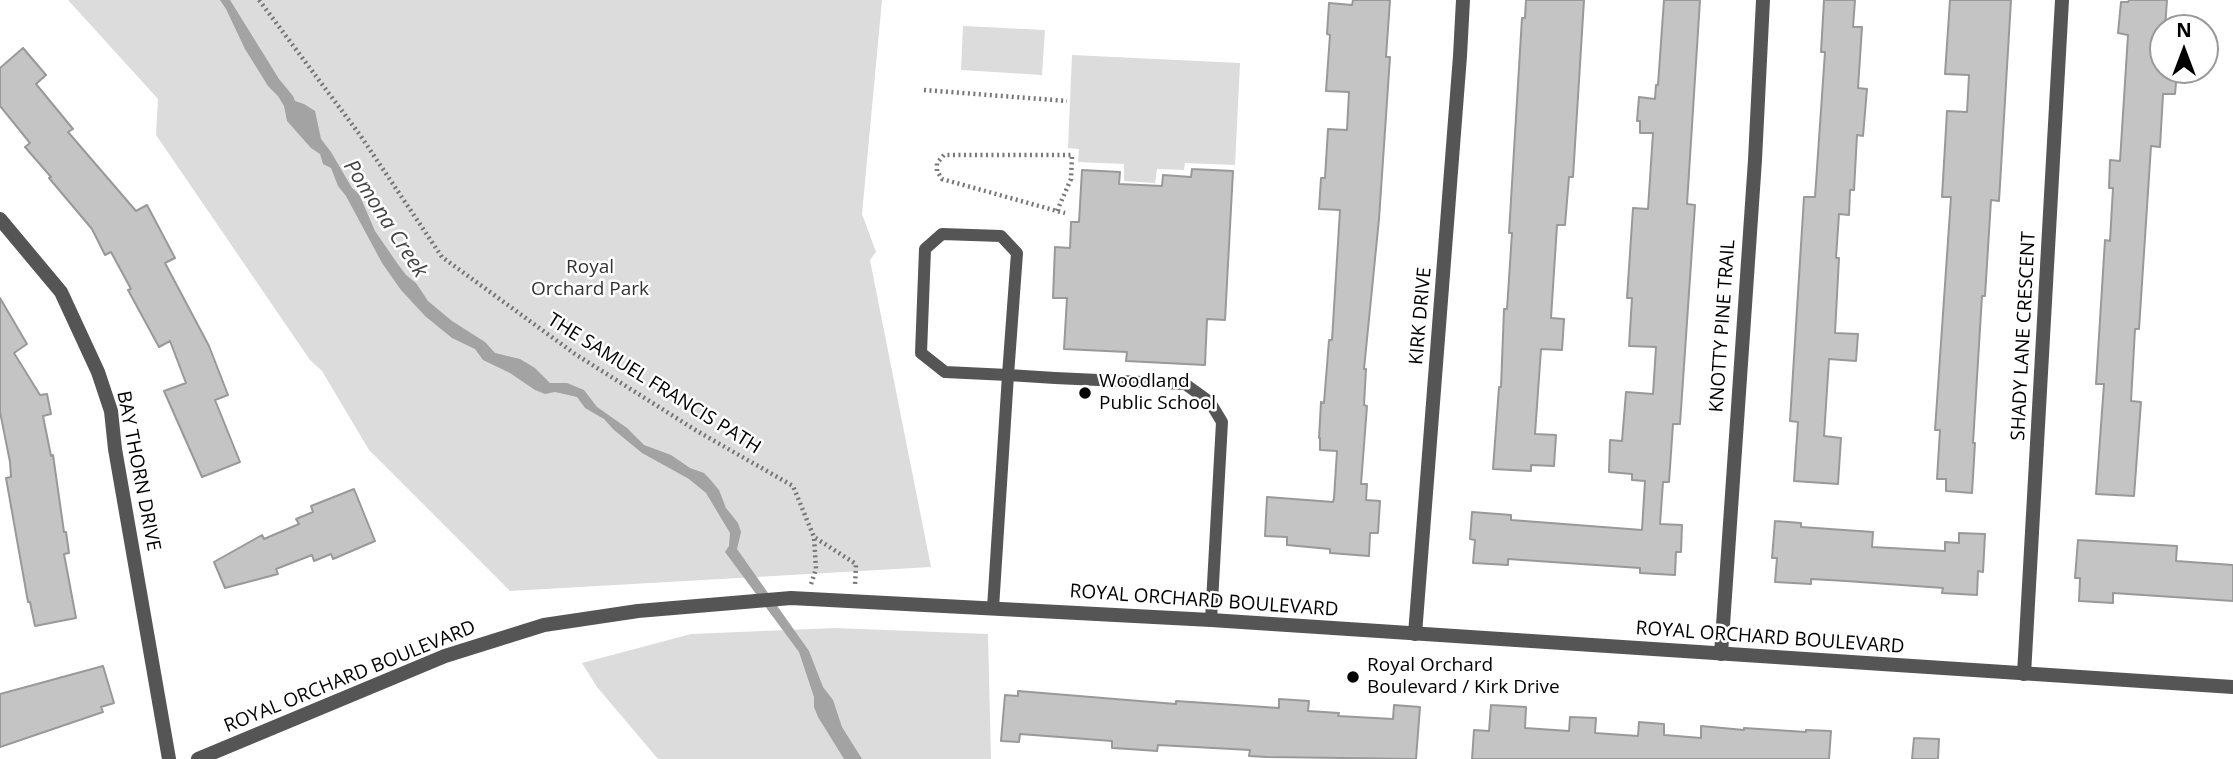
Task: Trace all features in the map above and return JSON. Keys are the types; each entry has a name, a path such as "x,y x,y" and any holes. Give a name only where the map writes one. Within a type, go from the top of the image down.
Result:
{"street":[{"name":"KIRK DRIVE","path":"1415,634 1463,0"},
{"name":"KNOTTY PINE TRAIL","path":"1721,654 1755,160 1763,0"},
{"name":"SHADY LANE CRESCENT","path":"2024,674 2062,0"},
{"name":"BAY THORN DRIVE","path":"0,219 61,292 98,372 111,411 115,449 169,759"},
{"name":"ROYAL ORCHARD BOULEVARD","path":"198,759 445,656 544,625 638,611 806,598 1211,621 2233,687"}],"lane":[{"path":"993,608 1008,375 1017,253 1001,236 942,234 925,249 921,353 945,372 1008,375 1185,383 1210,402 1222,422 1211,621"}],"path":[{"name":"THE SAMUEL FRANCIS PATH","path":"259,0 360,135 442,257 575,354 698,431 793,486 814,537 816,569 806,598"},
{"path":"924,90 1067,101"},
{"path":"1056,211 1070,179 1072,155 944,155 937,163 937,171 942,179 1065,214"},
{"path":"814,537 856,564 854,600"}],"green space":[{"name":"Royal Orchard Park","path":"68,0 882,0 862,214 876,252 870,260 931,567 510,591 369,450 322,371 310,360 156,135 158,99"},
{"path":"963,26 1045,30 1042,75 961,70"},
{"path":"1072,55 1240,63 1235,165 1185,163 1184,170 1157,169 1155,183 1124,181 1124,164 1078,162 1079,149 1068,148"},
{"path":"835,628 988,634 991,759 658,759 597,687 582,663 691,634"}],"shaded area":[{"path":"220,0 230,0 295,101 315,111 321,139 352,188 359,194 375,231 428,301 452,321 485,342 495,353 520,359 535,368 550,383 567,383 584,390 597,407 627,428 644,445 671,455 709,478 738,523 741,532 737,549 809,651 823,687 833,700 842,727 862,759 844,759 818,717 799,652 725,552 729,546 730,533 706,493 689,479 642,453 604,419 585,408 577,397 555,392 545,394 535,390 510,373 483,360 475,349 452,338 425,316 401,290 382,263 338,186 331,168 323,164 320,154 311,148 287,121 284,106 245,49"}],"building":[{"path":"1353,0 1390,0 1386,57 1390,57 1379,219 1364,369 1364,405 1367,406 1361,484 1367,484 1366,500 1380,501 1378,533 1370,533 1369,556 1330,553 1330,549 1287,545 1287,537 1265,536 1267,497 1333,502 1334,498 1337,451 1320,450 1319,438 1329,340 1332,340 1340,210 1319,209 1321,178 1325,178 1328,129 1347,130 1349,92 1326,91 1329,3 1352,5"},
{"path":"1526,0 1584,0 1573,177 1569,177 1565,225 1557,225 1551,318 1564,319 1562,350 1541,349 1535,434 1556,435 1554,466 1531,465 1531,471 1493,469 1501,387 1504,309 1507,309 1522,18 1525,18"},
{"path":"1664,0 1700,0 1687,204 1695,205 1680,424 1673,424 1669,482 1663,482 1660,524 1682,525 1681,552 1676,552 1675,575 1640,573 1640,568 1508,559 1508,565 1473,563 1475,540 1470,539 1472,512 1511,515 1511,520 1642,530 1645,481 1632,480 1632,474 1609,472 1610,440 1622,441 1626,392 1653,394 1656,347 1629,346 1632,298 1627,298 1633,208 1648,209 1653,133 1640,133 1640,121 1637,121 1639,97 1655,99"},
{"path":"1824,0 1855,0 1853,27 1862,27 1858,88 1867,89 1863,136 1857,135 1854,190 1850,190 1849,215 1839,214 1835,333 1858,334 1856,361 1829,359 1824,436 1841,438 1838,484 1794,481 1798,422 1790,421 1804,197 1815,197 1825,52 1821,52"},
{"path":"1950,0 2011,0 1999,201 1991,200 1985,296 1982,296 1972,493 1946,491 1946,479 1937,479 1940,430 1935,430 1951,197 1942,197 1947,111 1967,112 1969,75 1945,74"},
{"path":"2167,0 2166,14 2149,14 2149,84 2176,84 2175,94 2163,94 2160,147 2151,146 2139,329 2135,329 2131,401 2141,402 2134,496 2096,494 2104,384 2096,384 2105,240 2110,241 2113,188 2109,188 2110,160 2120,161 2128,35 2118,33 2121,2"},
{"path":"23,48 46,75 36,84 73,129 68,132 136,211 147,205 175,258 165,263 209,346 228,395 215,400 240,462 202,477 164,391 186,383 170,341 159,347 111,252 105,255 92,229 25,147 30,143 0,106 0,68"},
{"path":"1192,169 1233,171 1225,320 1207,319 1205,365 1126,361 1127,352 1064,349 1067,298 1053,298 1055,247 1070,248 1071,222 1079,222 1082,170 1120,172 1119,184 1162,186 1163,175 1191,177"},
{"path":"0,298 27,344 14,353 40,395 47,394 51,414 43,416 51,456 53,455 66,532 69,553 64,554 76,618 35,626 28,602 6,478 11,477 0,412"},
{"path":"354,489 375,541 333,559 331,554 314,561 312,555 276,569 278,574 225,588 214,562 262,535 264,539 299,524 296,519 313,512 311,506"},
{"path":"1775,521 1801,523 1801,527 1873,532 1872,547 1945,551 1945,542 1959,543 1959,533 1985,534 1983,572 1978,571 1977,595 1942,593 1943,588 1846,581 1811,579 1811,584 1775,582 1777,558 1772,558"},
{"path":"2078,540 2177,546 2176,561 2233,565 2233,601 2113,593 2113,603 2079,601 2080,578 2075,578"},
{"path":"103,666 114,703 101,707 103,712 0,747 0,694"},
{"path":"1018,691 1176,704 1176,701 1279,708 1279,699 1309,701 1308,711 1339,713 1338,716 1393,719 1394,705 1420,707 1416,759 1267,757 1249,756 1250,750 1158,745 1157,751 1112,748 1112,741 1020,734 1019,742 1001,741 1005,695 1018,696"},
{"path":"1491,705 1526,707 1525,728 1569,731 1570,717 1596,718 1595,733 1638,736 1639,722 1664,724 1664,735 1701,738 1701,726 1744,730 1831,731 1829,759 1472,759 1474,730 1489,731"},
{"path":"1914,738 1939,739 1938,759 1912,759"}],"place":[{"name":"Woodland Public School","path":"1085,393"},
{"name":"Royal Orchard Boulevard / Kirk Drive","path":"1353,677"}],"water label":[{"name":"Pomona Creek","path":"385,219"}]}
